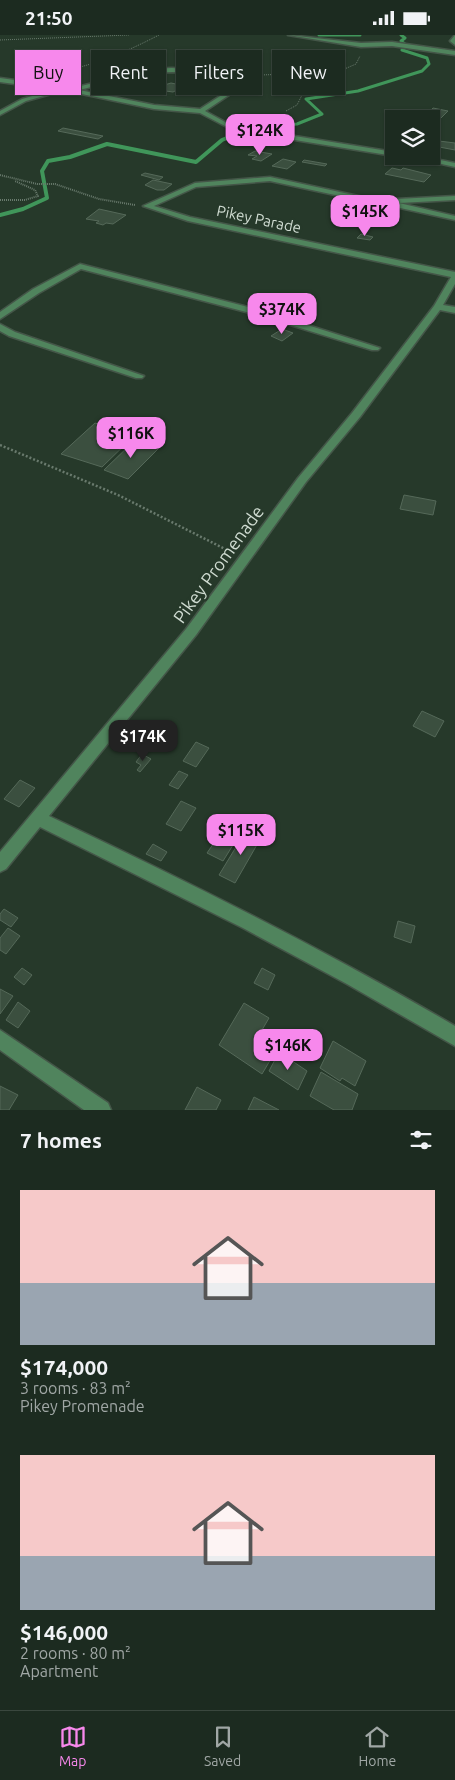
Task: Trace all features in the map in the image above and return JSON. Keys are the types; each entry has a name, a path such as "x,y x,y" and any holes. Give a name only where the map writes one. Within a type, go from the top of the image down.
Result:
{"street":[{"path":"292,35 361,45 392,44 455,53"},
{"path":"455,37 453,41 455,43"},
{"path":"81,87 114,78 150,71 176,70"},
{"path":"0,80 15,82"},
{"path":"81,92 154,107 201,111 225,124 276,135 385,152"},
{"path":"0,113 36,95"},
{"path":"201,111 226,95"},
{"path":"440,162 455,165"},
{"path":"147,206 195,185 270,179 455,217"},
{"path":"377,202 455,198"},
{"name":"Pikey Parade","path":"147,206 188,219 455,276"},
{"path":"0,316 36,291 80,266 257,312 375,348"},
{"name":"Pikey Promenade","path":"0,864 191,632 302,480 356,415 438,307 455,276"},
{"path":"438,307 455,310"},
{"path":"0,327 12,334 139,377"},
{"path":"37,819 146,870 243,919 391,998 455,1037"},
{"path":"0,1039 101,1110"}],"path":[{"path":"0,40 129,35"},
{"path":"81,67 118,56 159,35"},
{"path":"345,69 356,64 361,56 358,51 361,45"},
{"path":"286,111 297,105 299,95"},
{"path":"0,175 30,187 38,196 25,200 0,201"},
{"path":"6,177 37,184 55,185 99,199 147,206"},
{"path":"0,445 74,474 166,516 244,559"}],"building":[{"path":"166,84 176,84 176,90 166,91"},
{"path":"433,108 448,111 441,118 440,110 431,110"},
{"path":"63,128 103,136 98,139 58,131"},
{"path":"440,141 455,143 455,150 440,147"},
{"path":"255,151 272,154 261,161 252,159 257,156 248,155"},
{"path":"283,159 296,162 287,169 272,166"},
{"path":"304,160 327,164 325,166 302,162"},
{"path":"392,168 401,170 403,168 431,175 424,182 385,174"},
{"path":"145,173 163,177 159,180 141,175"},
{"path":"153,180 172,184 164,190 157,190 145,185"},
{"path":"99,209 126,215 113,224 106,223 103,225 96,223 99,221 86,219"},
{"path":"361,234 373,237 370,240 357,238"},
{"path":"282,329 293,333 282,341 271,336"},
{"path":"95,423 134,436 102,467 61,454"},
{"path":"135,440 159,448 128,479 104,470"},
{"path":"404,495 436,501 433,515 400,509"},
{"path":"422,711 444,721 435,737 413,726"},
{"path":"196,742 209,748 196,767 183,761"},
{"path":"142,754 151,759 140,772 137,770 141,765 136,762"},
{"path":"179,771 188,775 178,789 169,785"},
{"path":"20,780 35,788 19,807 4,799"},
{"path":"181,801 196,808 181,831 166,824"},
{"path":"219,817 243,829 223,861 207,853 220,834 211,829"},
{"path":"247,829 262,836 235,883 219,875"},
{"path":"153,844 167,852 161,861 146,854"},
{"path":"4,909 18,918 11,927 0,920 0,914"},
{"path":"398,921 415,926 411,943 394,937"},
{"path":"8,928 20,936 6,954 0,950 0,938"},
{"path":"22,968 32,975 24,985 14,977"},
{"path":"262,968 275,975 268,990 254,983"},
{"path":"0,989 13,996 0,1014"},
{"path":"18,1002 30,1011 18,1028 6,1020"},
{"path":"244,1003 269,1018 262,1030 281,1042 262,1074 219,1045"},
{"path":"333,1041 366,1061 355,1086 342,1078 340,1081 320,1068"},
{"path":"279,1052 307,1071 298,1090 269,1071"},
{"path":"321,1072 358,1094 352,1110 334,1110 310,1096"},
{"path":"0,1086 18,1095 9,1110 0,1110"},
{"path":"197,1087 221,1100 216,1110 185,1110"},
{"path":"254,1097 279,1110 248,1110"}],"waterway":[{"path":"319,35 360,35"},
{"path":"250,129 297,124 322,114 306,99 358,91 422,71 429,64 427,58 402,50 407,46 401,41 405,38 401,35"},
{"path":"245,129 250,129"},
{"path":"0,215 23,209 47,198 42,171 48,161 70,157 107,144 196,162 222,140 250,129"}]}
